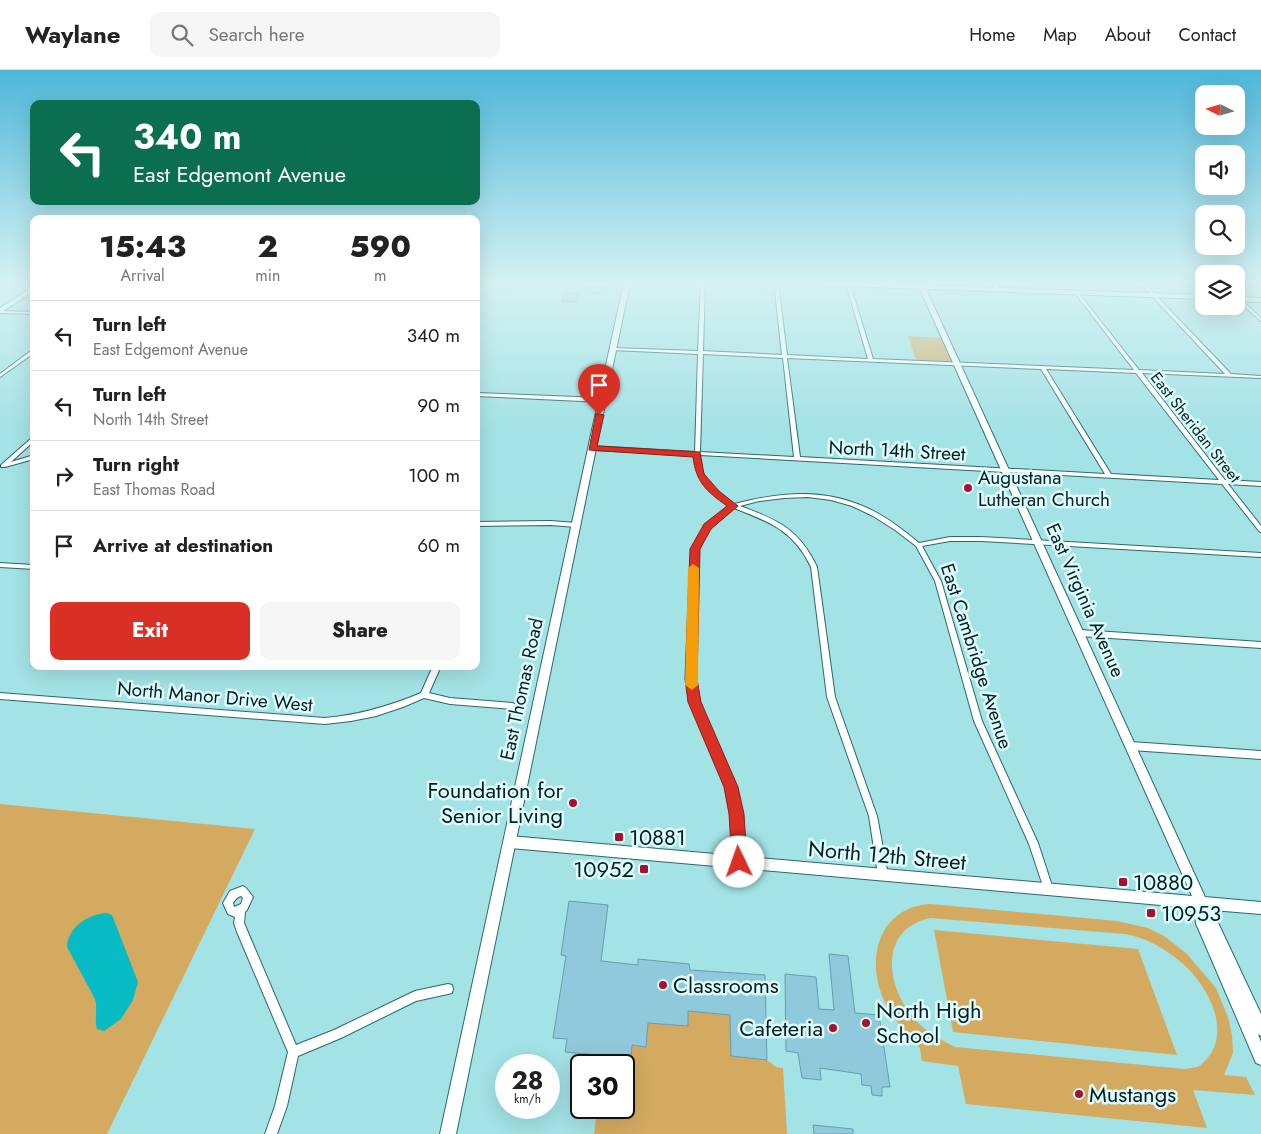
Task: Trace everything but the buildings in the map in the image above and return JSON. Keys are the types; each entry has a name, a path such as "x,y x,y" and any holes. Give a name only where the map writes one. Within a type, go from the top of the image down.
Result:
{"main road":[{"name":"East Thomas Road","path":"448,1134 617,332"}],"street":[{"path":"702,332 697,454 700,475 716,494 734,506 778,524 793,535 808,552 814,567 831,697 873,816 884,875"},
{"path":"783,332 797,460"},
{"path":"862,332 871,360"},
{"name":"East Virginia Avenue","path":"943,332 1201,903 1212,921 1261,1029"},
{"name":"East Sheridan Street","path":"1107,332 1261,530"},
{"path":"1188,332 1230,376"},
{"path":"613,349 1261,377"},
{"path":"0,376 30,354"},
{"path":"1043,368 1109,476"},
{"path":"480,394 602,400"},
{"path":"1,466 30,441"},
{"name":"North 14th Street","path":"592,448 1261,484"},
{"path":"1,466 30,458"},
{"path":"739,862 737,814 731,787 695,702 691,679 695,549 708,527 734,506 764,497 788,494 809,494 836,498 882,517 918,545 966,539 1261,555"},
{"path":"480,524 512,525 540,522 576,525"},
{"name":"East Cambridge Avenue","path":"918,545 938,581 978,721 1033,843 1048,890"},
{"path":"0,565 30,567"},
{"path":"1080,633 1261,646"},
{"path":"435,670 424,696 450,701 512,706"},
{"name":"North Manor Drive West","path":"0,696 326,721 348,720 378,713 424,696"},
{"path":"1130,746 1261,755"},
{"name":"North 12th Street","path":"510,842 1261,908"},
{"name":"East Virginia Avenue","path":"1201,903 1202,924 1261,1058"},
{"path":"240,910 239,923 242,932 293,1052 281,1106 272,1134"},
{"path":"293,1052 337,1034 414,996 448,989"}],"shaded area":[{"path":"908,336 941,338 951,361 916,360"},
{"path":"0,804 255,829 107,1134 0,1134"},
{"path":"930,904 1117,921 1148,928 1164,936 1186,953 1216,988 1228,1017 1232,1035 1233,1053 1224,1075 1246,1077 1255,1095 1193,1090 1207,1128 966,1104 958,1066 922,1061 919,1047 892,1014 878,984 877,952 881,938 888,925 899,914 913,907","holes":["930,918 1125,934 1148,941 1169,953 1191,971 1206,992 1216,1016 1216,1040 1212,1052 1199,1066 1184,1069 955,1047 921,1026 903,1003 896,988 892,959 895,945 902,933 914,924"]},
{"path":"934,930 1138,949 1177,1055 953,1032"},
{"path":"688,1011 726,1015 730,1012 731,1056 767,1060 776,1067 783,1068 787,1134 594,1134 596,1119 635,1119 635,1054 631,1054 632,1045 646,1046 648,1023 688,1026"}],"water":[{"path":"107,913 112,915 138,982 133,1000 121,1019 104,1031 97,1029 95,999 67,947 71,933 80,923 93,916"}],"slow traffic":[{"path":"692,685 693,568"}],"place":[{"name":"Augustana Lutheran Church","path":"968,488"},
{"name":"Foundation for Senior Living","path":"573,803"},
{"name":"10881","path":"619,837"},
{"name":"10952","path":"644,869"},
{"name":"10880","path":"1123,882"},
{"name":"10953","path":"1151,913"},
{"name":"Classrooms","path":"663,985"},
{"name":"North High School","path":"866,1023"},
{"name":"Cafeteria","path":"833,1028"},
{"name":"Mustangs","path":"1079,1094"}],"route":[{"path":"599,415 592,448 697,454 700,475 716,494 734,506 708,527 695,549 691,679 695,702 731,787 737,814 739,862"}]}
